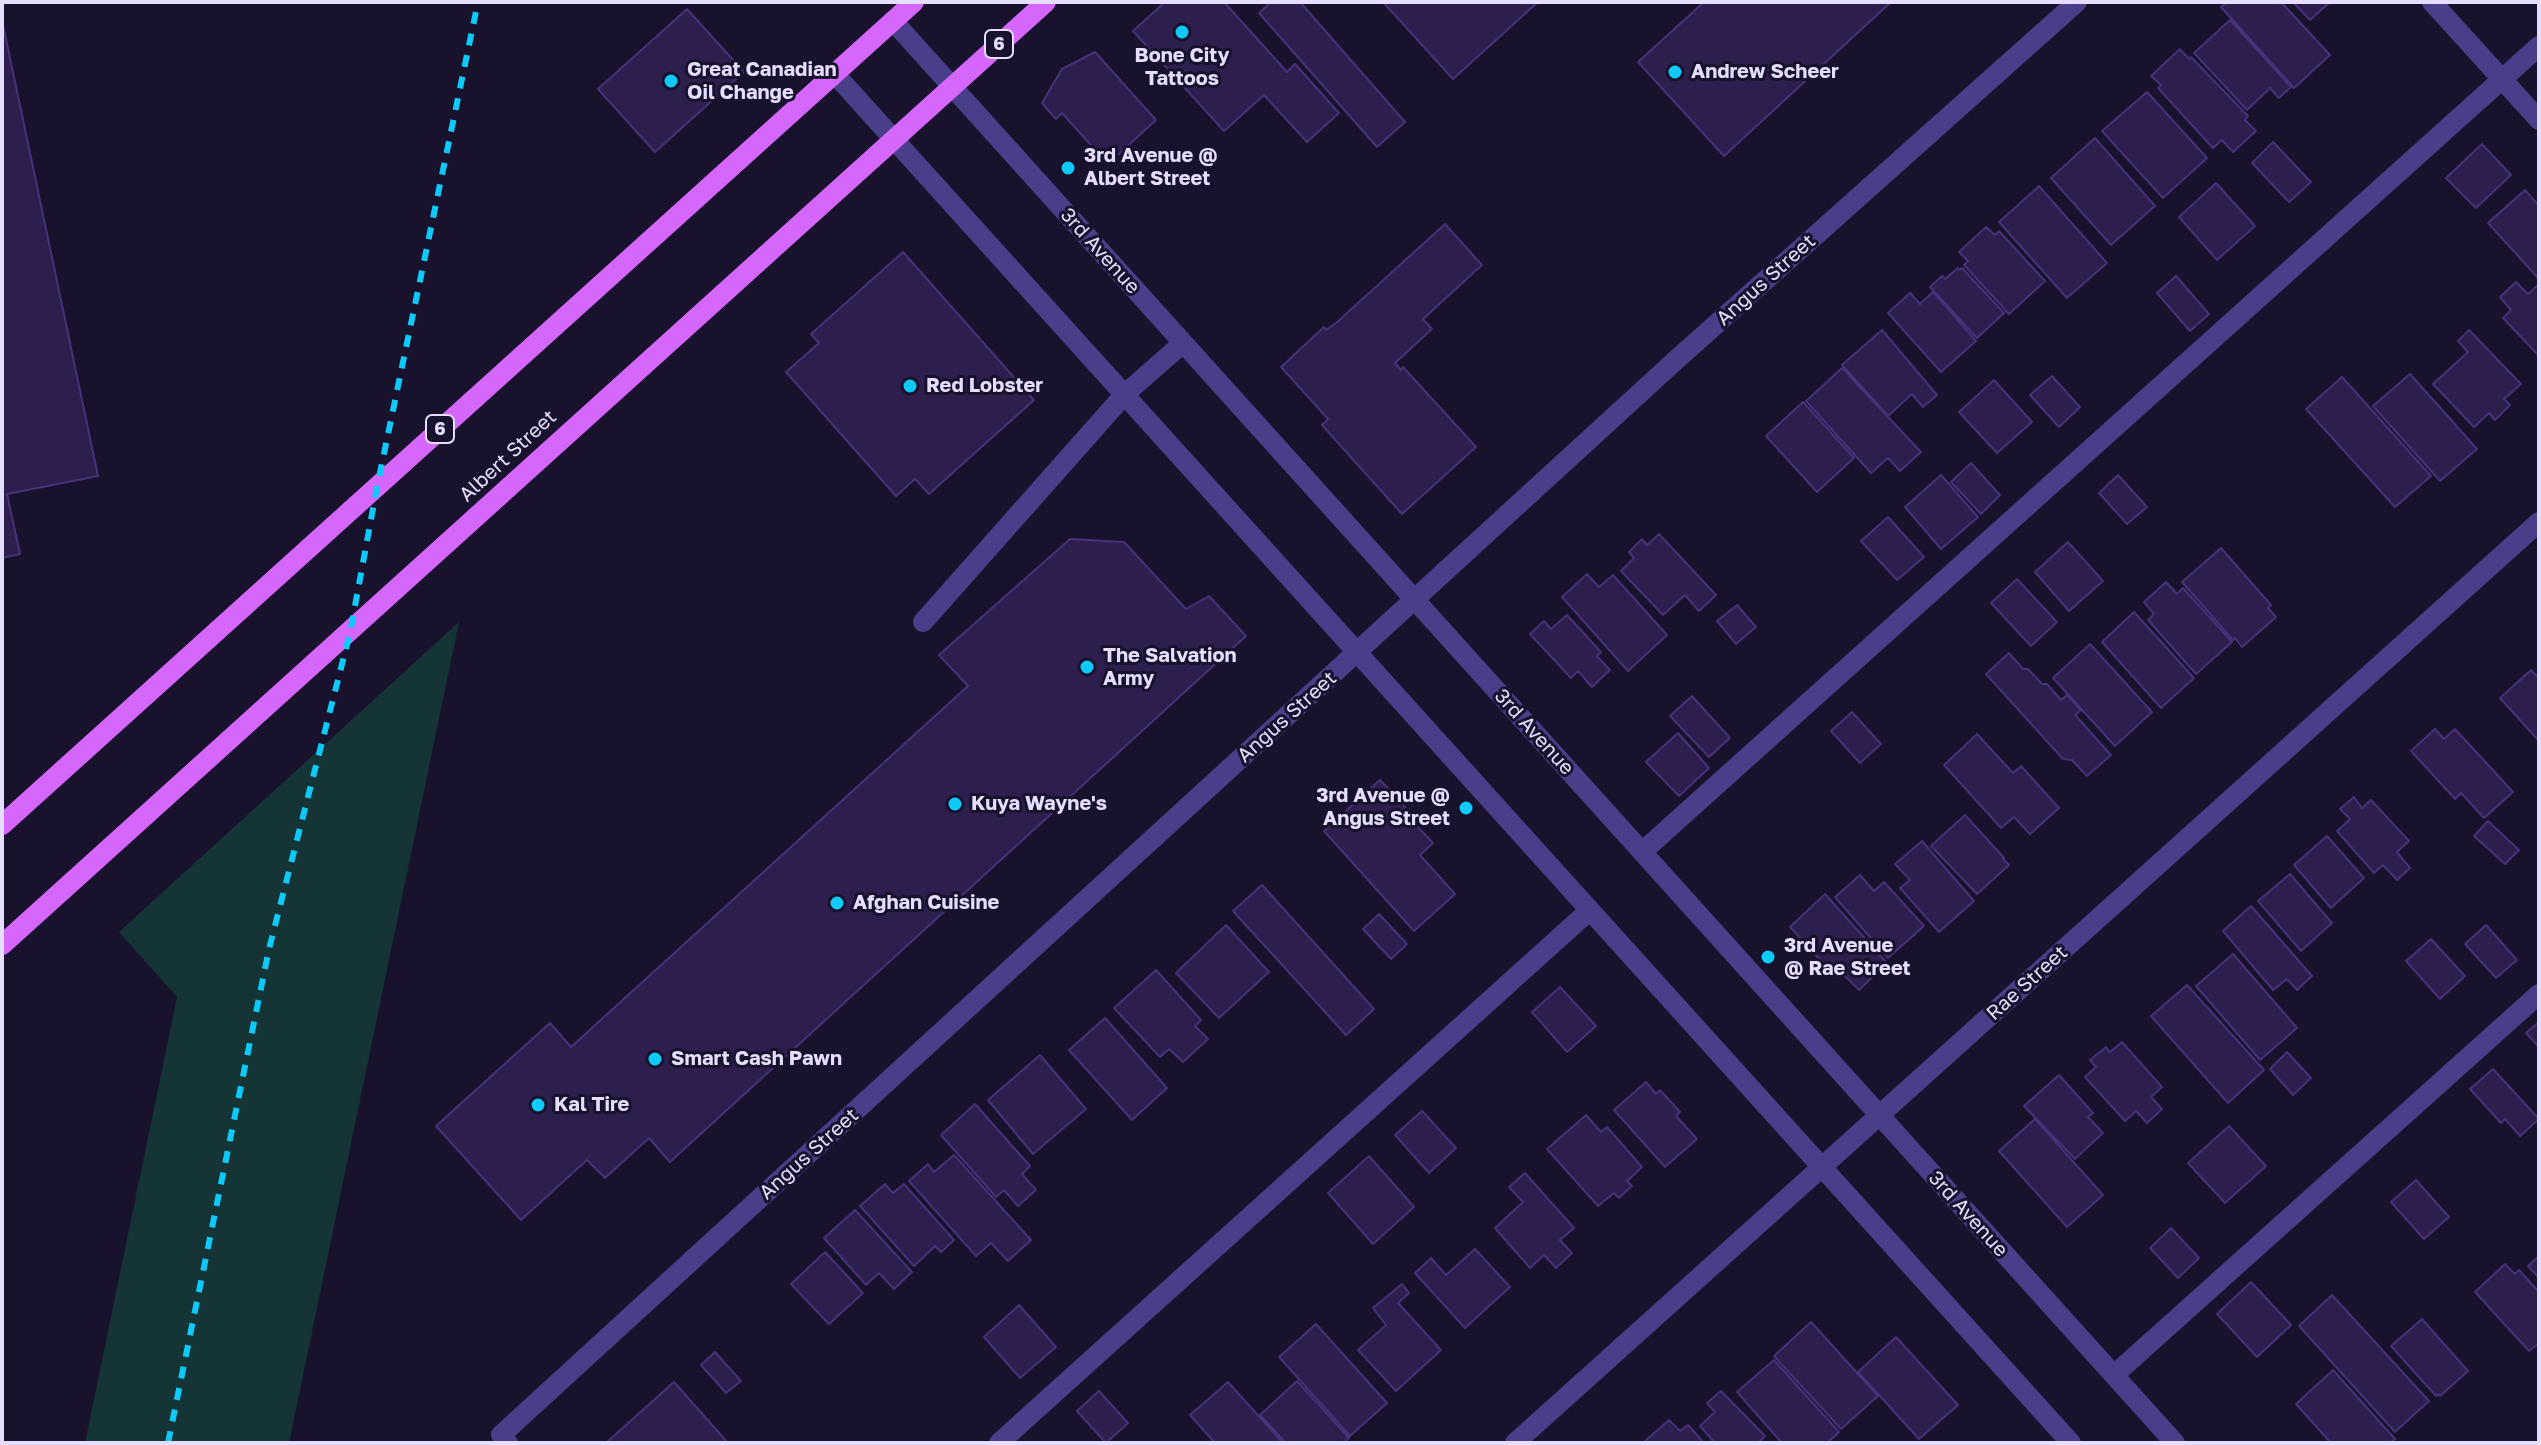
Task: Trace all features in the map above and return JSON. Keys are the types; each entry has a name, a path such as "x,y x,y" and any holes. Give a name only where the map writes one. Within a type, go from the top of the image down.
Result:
{"main road":[{"name":"6","path":"2,825 914,2"},
{"name":"Albert Street","path":"2,945 1046,2"}],"street":[{"name":"Angus Street","path":"505,1439 1414,599 2077,2"},
{"path":"2432,2 2539,120"},
{"name":"3rd Avenue","path":"893,21 2175,1443"},
{"path":"1642,852 2539,46"},
{"path":"834,73 1822,1167 2062,1440"},
{"path":"923,622 1125,394 1183,343"},
{"name":"Rae Street","path":"1515,1443 2539,522"},
{"path":"999,1443 1590,910"},
{"path":"2114,1375 2539,994"}],"green space":[{"path":"459,622 289,1443 85,1443 177,997 119,932"}],"building":[{"path":"1165,2 1224,2 1287,72 1295,64 1339,113 1307,142 1264,95 1224,131 1133,31"},
{"path":"1271,2 1300,2 1405,122 1377,147 1259,13"},
{"path":"1383,2 1538,2 1453,79"},
{"path":"1704,2 1891,2 1724,156 1638,62"},
{"path":"2227,2 2281,2 2330,55 2294,88 2221,7"},
{"path":"2293,2 2330,2 2310,20"},
{"name":"Great Canadian Oil Change","path":"687,9 744,72 655,152 598,89"},
{"path":"2,20 98,476 7,494 20,554 2,558"},
{"path":"2230,20 2291,87 2279,98 2270,88 2247,110 2194,53"},
{"path":"2180,49 2248,116 2245,120 2256,131 2233,152 2222,140 2213,148 2158,88 2161,85 2151,76"},
{"path":"1095,52 1156,120 1108,164 1062,113 1056,119 1042,103 1062,69"},
{"path":"2147,92 2207,158 2163,198 2102,131"},
{"path":"2095,138 2155,206 2111,245 2051,178"},
{"path":"2273,142 2311,182 2289,202 2252,163"},
{"path":"2482,144 2511,175 2476,208 2446,178"},
{"path":"2216,183 2255,226 2217,260 2179,217"},
{"path":"2039,186 2107,263 2067,298 1999,222"},
{"path":"2525,190 2539,206 2539,279 2488,223"},
{"path":"1445,224 1482,265 1423,319 1432,329 1395,363 1401,370 1403,367 1476,447 1402,514 1322,425 1328,419 1281,367 1324,327 1326,330 1336,323"},
{"path":"1986,227 1995,235 1999,231 2045,281 2009,314 1964,265 1968,261 1959,252"},
{"name":"Red Lobster","path":"903,252 1034,400 929,494 915,479 896,496 786,372 819,343 811,334"},
{"path":"1962,268 2004,313 1977,338 1930,287"},
{"path":"2176,276 2209,314 2190,331 2157,293"},
{"path":"2516,282 2528,294 2539,284 2539,356 2503,318 2511,310 2500,297"},
{"path":"1933,292 1976,341 1941,372 1888,313 1910,293 1920,304"},
{"path":"1882,330 1937,395 1923,407 1912,394 1888,416 1842,365"},
{"path":"2469,330 2521,384 2504,399 2510,405 2495,420 2489,413 2474,427 2433,384 2468,352 2458,341"},
{"path":"1842,368 1921,452 1900,471 1888,458 1871,473 1806,401"},
{"path":"2410,374 2477,449 2440,481 2373,406"},
{"path":"2052,376 2080,407 2059,427 2030,395"},
{"path":"2342,377 2431,476 2395,507 2306,409"},
{"path":"1994,380 2032,422 1997,453 1959,412"},
{"path":"1803,402 1854,458 1817,492 1766,436"},
{"path":"1971,463 2000,495 1981,514 1951,482"},
{"path":"1941,475 1978,517 1941,549 1905,507"},
{"path":"2118,475 2147,507 2127,524 2099,493"},
{"path":"1888,517 1924,557 1897,580 1861,541"},
{"path":"1659,534 1716,595 1699,611 1685,595 1663,615 1621,571 1634,558 1629,552 1642,539 1647,545"},
{"path":"1070,539 1124,542 1186,609 1209,596 1246,636 670,1162 649,1138 605,1178 587,1160 521,1220 436,1126 550,1023 571,1047 968,686 939,655"},
{"path":"2068,542 2103,581 2069,611 2035,572"},
{"path":"2221,548 2271,605 2268,608 2276,617 2242,647 2182,582"},
{"path":"1587,574 1599,587 1613,575 1667,635 1628,671 1562,597"},
{"path":"2017,579 2057,622 2031,646 1991,603"},
{"path":"2166,582 2177,594 2183,588 2232,642 2196,674 2148,620 2154,614 2144,602"},
{"path":"1737,605 1756,627 1736,644 1717,621"},
{"path":"2134,612 2194,678 2161,708 2102,642"},
{"path":"1567,615 1601,652 1597,656 1610,670 1592,687 1578,671 1571,678 1530,634 1544,621 1551,629"},
{"path":"2090,644 2152,712 2115,746 2053,678"},
{"path":"2009,653 2023,669 2028,669 2042,684 2047,684 2061,700 2067,695 2081,710 2075,715 2111,755 2087,776 2072,760 2063,759 1986,674"},
{"path":"2531,670 2539,678 2539,741 2500,698"},
{"path":"1692,696 1730,738 1709,757 1670,716"},
{"path":"1852,712 1881,744 1860,763 1831,731"},
{"path":"2435,729 2444,739 2455,729 2513,792 2484,818 2461,793 2455,799 2411,751"},
{"path":"1678,733 1709,768 1679,796 1646,762"},
{"path":"1977,734 2013,773 2021,766 2059,808 2030,834 2014,817 2001,828 1944,765"},
{"path":"1380,780 1405,807 1402,810 1433,843 1420,855 1455,894 1414,931 1324,831"},
{"path":"2354,797 2362,808 2371,800 2409,841 2397,852 2410,868 2397,880 2383,865 2374,873 2337,831 2350,819 2340,809"},
{"path":"1965,815 2009,865 1977,894 1931,846"},
{"path":"2488,821 2519,850 2505,864 2474,836"},
{"path":"2327,836 2364,878 2331,908 2294,865"},
{"path":"1922,841 1974,901 1939,932 1900,888 1910,880 1895,864"},
{"path":"2290,874 2332,923 2301,951 2258,901"},
{"path":"1860,875 1874,891 1884,882 1924,926 1888,958 1835,897"},
{"path":"1262,885 1374,1009 1346,1035 1233,911"},
{"path":"1825,894 1887,963 1859,990 1841,972 1836,977 1790,927"},
{"path":"2251,906 2312,976 2297,990 2287,979 2273,990 2223,931"},
{"path":"1379,914 1407,944 1391,959 1363,929"},
{"path":"1226,925 1269,972 1219,1018 1176,973"},
{"path":"2486,925 2517,960 2496,978 2465,944"},
{"path":"2431,939 2465,976 2440,999 2406,961"},
{"path":"2233,954 2297,1028 2260,1060 2196,986"},
{"path":"1156,970 1201,1020 1195,1026 1208,1039 1183,1062 1169,1049 1160,1057 1114,1008"},
{"path":"2187,985 2264,1070 2228,1103 2151,1016"},
{"path":"1560,987 1596,1026 1567,1052 1532,1012"},
{"path":"1105,1018 1167,1088 1132,1120 1069,1050"},
{"path":"2539,1022 2539,1047 2526,1033"},
{"path":"2122,1042 2162,1087 2151,1097 2162,1109 2147,1123 2136,1111 2125,1121 2085,1077 2096,1067 2090,1060 2106,1047 2110,1052"},
{"path":"2287,1052 2311,1078 2293,1095 2270,1069"},
{"path":"1040,1055 1086,1109 1033,1154 988,1100"},
{"path":"2493,1069 2539,1119 2520,1136 2505,1119 2501,1123 2470,1089"},
{"path":"2059,1075 2093,1113 2088,1117 2103,1133 2075,1159 2024,1106"},
{"path":"1646,1082 1656,1094 1660,1090 1680,1112 1676,1116 1697,1139 1665,1167 1614,1110"},
{"path":"975,1104 1030,1166 1022,1174 1036,1190 1018,1206 1004,1190 996,1197 941,1135"},
{"path":"1422,1111 1456,1148 1429,1173 1395,1135"},
{"path":"1586,1115 1601,1132 1607,1127 1642,1167 1627,1181 1632,1186 1619,1198 1614,1193 1598,1206 1547,1149"},
{"path":"2035,1119 2103,1195 2067,1227 1999,1151"},
{"path":"2229,1126 2266,1166 2225,1203 2188,1163"},
{"path":"954,1155 1031,1240 1008,1261 991,1243 976,1256 909,1181 928,1164 934,1172"},
{"path":"1369,1156 1414,1207 1373,1244 1328,1193"},
{"path":"1525,1173 1574,1228 1560,1240 1572,1253 1556,1268 1544,1255 1530,1268 1495,1228 1523,1202 1509,1187"},
{"path":"2416,1180 2449,1217 2424,1239 2391,1202"},
{"path":"885,1184 893,1193 904,1184 954,1240 941,1252 935,1246 914,1266 860,1206"},
{"path":"855,1210 912,1272 894,1289 879,1273 866,1285 824,1238"},
{"path":"2171,1228 2199,1258 2178,1278 2150,1248"},
{"path":"1475,1249 1510,1287 1465,1328 1415,1273 1431,1258 1446,1275"},
{"path":"825,1252 863,1293 829,1324 791,1284"},
{"path":"2539,1256 2539,1278 2528,1266"},
{"path":"2505,1264 2515,1274 2519,1270 2539,1292 2539,1343 2529,1351 2475,1292"},
{"path":"2251,1282 2291,1325 2257,1357 2217,1314"},
{"path":"1402,1284 1409,1293 1398,1303 1441,1350 1396,1391 1358,1350 1386,1325 1373,1308"},
{"path":"2332,1295 2429,1401 2395,1432 2299,1326"},
{"path":"1019,1305 1056,1347 1020,1378 984,1337"},
{"path":"2422,1319 2468,1371 2440,1396 2436,1396 2391,1346"},
{"path":"1811,1322 1878,1396 1841,1429 1774,1356"},
{"path":"1316,1324 1387,1403 1350,1436 1279,1357"},
{"path":"1896,1337 1958,1405 1919,1439 1858,1372"},
{"path":"715,1352 741,1381 726,1393 701,1365"},
{"path":"1774,1360 1839,1432 1827,1443 1782,1443 1737,1392"},
{"path":"2333,1370 2395,1439 2390,1443 2331,1443 2296,1404"},
{"path":"1297,1381 1349,1438 1343,1443 1286,1443 1260,1415"},
{"path":"674,1382 728,1443 606,1443"},
{"path":"1228,1382 1283,1443 1215,1443 1190,1415"},
{"path":"1099,1391 1128,1423 1106,1443 1077,1411"},
{"path":"1721,1391 1765,1436 1758,1443 1715,1443 1700,1426 1715,1412 1707,1403"},
{"path":"1669,1420 1680,1431 1688,1425 1704,1443 1643,1443"}],"railway":[{"path":"168,1443 269,949 350,633 377,487 478,2"}],"place":[{"name":"Bone City Tattoos","path":"1182,32"},
{"name":"Andrew Scheer","path":"1675,72"},
{"name":"Great Canadian Oil Change","path":"671,81"},
{"name":"3rd Avenue @ Albert Street","path":"1068,168"},
{"name":"Red Lobster","path":"910,386"},
{"name":"The Salvation Army","path":"1087,667"},
{"name":"Kuya Wayne's","path":"955,804"},
{"name":"3rd Avenue @ Angus Street","path":"1466,808"},
{"name":"Afghan Cuisine","path":"837,903"},
{"name":"3rd Avenue @ Rae Street","path":"1768,957"},
{"name":"Smart Cash Pawn","path":"655,1059"},
{"name":"Kal Tire","path":"538,1105"}]}
